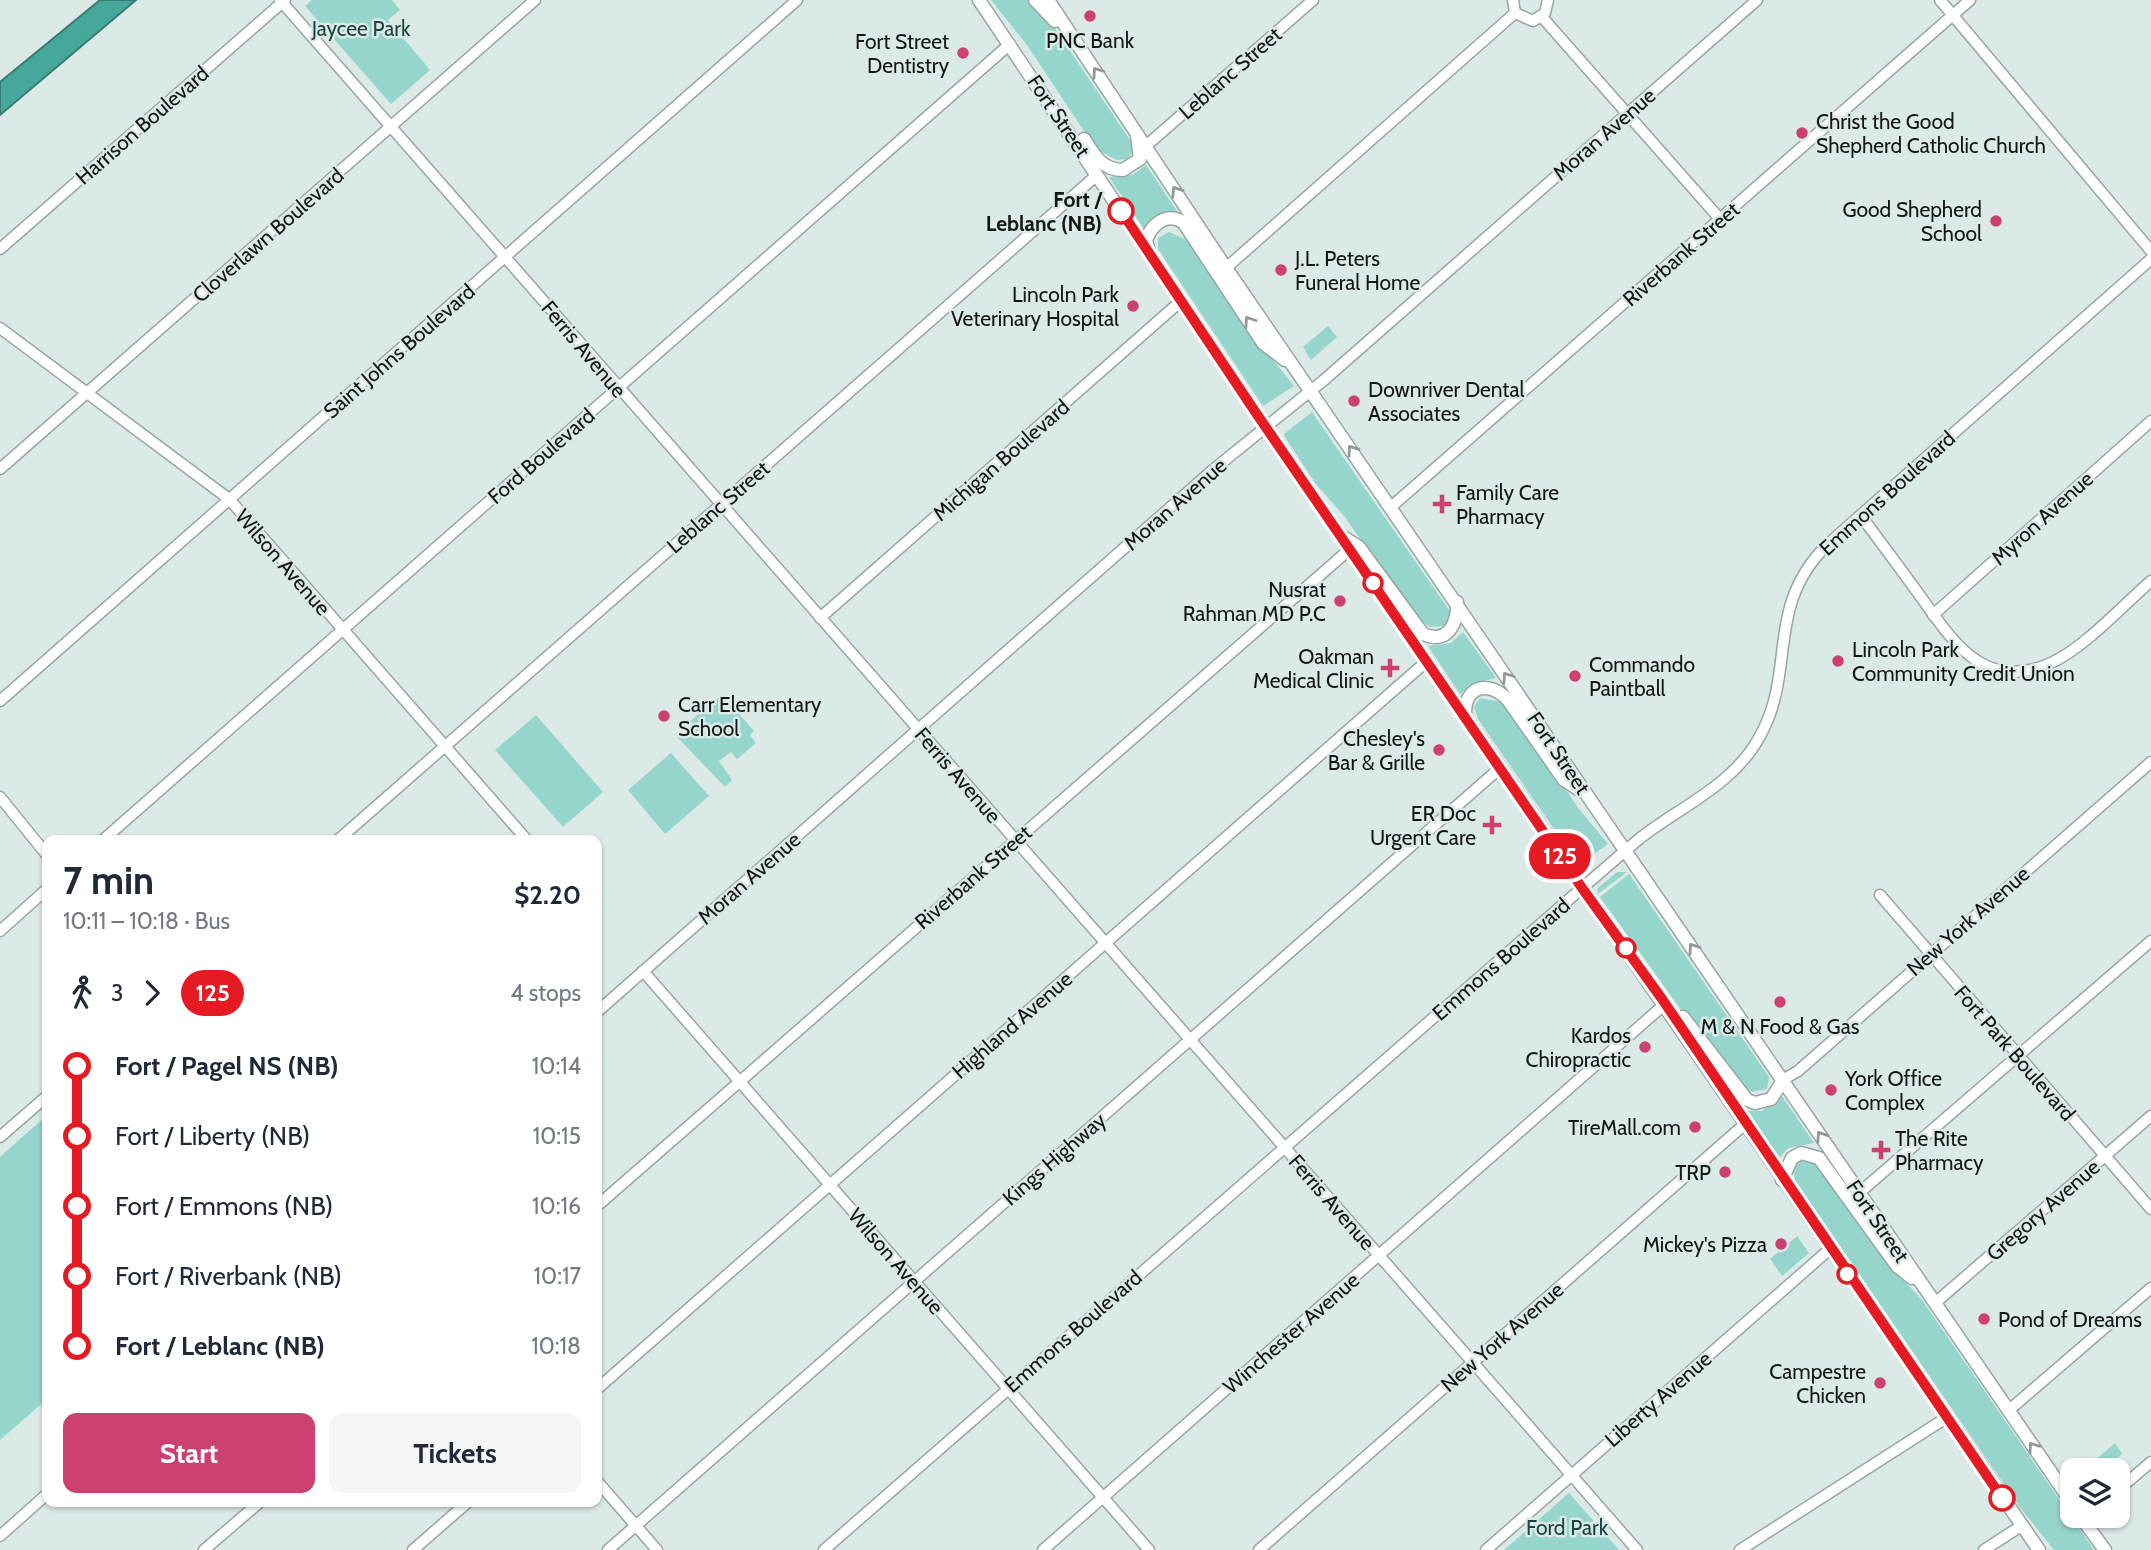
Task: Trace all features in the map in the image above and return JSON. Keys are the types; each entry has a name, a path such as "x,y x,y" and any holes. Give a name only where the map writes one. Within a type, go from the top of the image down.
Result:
{"main road":[{"name":"Fort Street","path":"979,0 1265,426 1663,1002 1782,1180 2021,1526 2039,1548"},
{"path":"1035,0 1075,40"},
{"path":"1053,2 1075,40 1226,268 1457,602 1462,618 1444,635 1435,637 1423,634 1359,547 1339,534"},
{"path":"1010,44 1023,49 1099,161 1108,168 1129,169 1140,159 1135,128"},
{"path":"1150,256 1146,240 1150,229 1171,218 1183,222 1263,343 1296,369"},
{"name":"Fort Street","path":"1462,618 1784,1079 2060,1486"},
{"path":"1465,716 1466,700 1474,691 1483,688 1496,689 1507,700 1564,780 1587,795"},
{"path":"1663,1002 1676,1007 1746,1100 1755,1102 1771,1099 1784,1079"},
{"path":"1782,1180 1791,1158 1801,1153 1819,1158 1897,1266 1921,1283"},
{"path":"2091,1528 2105,1550"}],"street":[{"name":"Cloverlawn Boulevard","path":"0,469 536,0"},
{"name":"Saint Johns Boulevard","path":"0,701 797,0"},
{"name":"Leblanc Street","path":"1147,145 1312,0"},
{"path":"1513,0 1516,13 1526,20 1542,17 1548,8 1548,0"},
{"name":"Moran Avenue","path":"602,1008 1265,426 1311,390 1757,0"},
{"path":"1940,0 2151,251"},
{"name":"Riverbank Street","path":"1391,507 1970,0"},
{"name":"Ferris Avenue","path":"282,1 506,256 618,389 722,504 1637,1550"},
{"name":"Harrison Boulevard","path":"0,249 282,1"},
{"path":"1226,268 1516,13"},
{"path":"1542,17 1720,219"},
{"name":"Ford Boulevard","path":"109,835 1010,44"},
{"name":"Leblanc Street","path":"344,835 1097,175"},
{"name":"Emmons Boulevard","path":"824,1550 1582,888 1626,851 1728,777 1753,748 1768,719 1786,614 1796,585 1819,552 2151,259"},
{"name":"Michigan Boulevard","path":"820,618 1181,301"},
{"name":"Wilson Avenue","path":"0,328 229,499 523,835"},
{"name":"Myron Avenue","path":"1933,615 2151,421"},
{"path":"1861,516 1954,645 1975,661 1991,667 2024,671 2062,657 2151,581"},
{"name":"Riverbank Street","path":"602,1202 1350,549"},
{"name":"Highland Avenue","path":"602,1385 1427,661"},
{"name":"New York Avenue","path":"1784,1079 1798,1071 2151,762"},
{"name":"Kings Highway","path":"608,1550 1500,768"},
{"path":"0,797 42,849"},
{"path":"0,930 42,893"},
{"name":"Fort Park Boulevard","path":"1880,895 2151,1209"},
{"path":"1859,1193 2151,941"},
{"name":"Wilson Avenue","path":"643,971 1149,1550"},
{"name":"Winchester Avenue","path":"1043,1550 1663,1002"},
{"path":"0,1137 42,1100"},
{"name":"Gregory Avenue","path":"1935,1303 2151,1116"},
{"name":"New York Avenue","path":"1259,1550 1745,1124"},
{"name":"Liberty Avenue","path":"1486,1550 1830,1249"},
{"path":"2008,1411 2151,1288"},
{"path":"1740,1550 1947,1418"},
{"path":"2130,1480 2151,1462"},
{"path":"602,1487 657,1550"},
{"path":"0,1536 42,1498"},
{"path":"204,1550 254,1507"},
{"path":"413,1550 462,1507"},
{"path":"1984,1550 2021,1526"}],"green space":[{"name":"Jaycee Park","path":"312,0 392,0 400,10 388,20 430,70 391,104 305,6"},
{"path":"991,0 1030,0 1054,27 1132,143 1133,150 1128,159 1117,160 1096,149 1027,45"},
{"path":"1146,165 1179,214 1152,221 1144,229 1109,177 1132,175"},
{"path":"1169,232 1190,241 1262,346 1294,386 1263,406 1158,249 1158,238"},
{"path":"1328,326 1337,337 1311,360 1303,347"},
{"path":"1312,412 1449,610 1446,626 1430,627 1412,615 1345,517 1316,484 1285,437 1284,434"},
{"path":"1463,632 1496,678 1473,683 1460,694 1428,646 1451,643"},
{"path":"719,697 726,699 754,731 750,735 756,743 737,759 731,752 719,761 732,780 725,787 677,737 681,729"},
{"path":"1480,698 1502,702 1518,719 1579,809 1608,844 1579,865 1478,719 1474,707"},
{"path":"536,715 603,792 563,827 495,750"},
{"path":"671,753 709,796 665,834 628,790"},
{"path":"1617,872 1627,872 1598,894 1597,889"},
{"path":"1629,874 1769,1077 1767,1089 1752,1092 1731,1079 1600,897"},
{"path":"1782,1096 1814,1143 1788,1148 1779,1158 1747,1111 1762,1111"},
{"path":"42,1119 42,1403 0,1440 0,1157"},
{"path":"1801,1161 1817,1164 1898,1274 1922,1300 2060,1501 2060,1528 2079,1528 2094,1550 2054,1550 2019,1506 1795,1181 1793,1169"},
{"path":"1797,1236 1809,1253 1782,1276 1770,1259"},
{"path":"2115,1443 2122,1454 2117,1458 2098,1458"},
{"name":"Ford Park","path":"1569,1493 1619,1550 1504,1550"}],"shaded area":[{"path":"100,0 136,0 0,115 0,82"}],"bus line":[{"name":"125","path":"1121,211 1256,413 1582,888 1662,999 1782,1180 2002,1498"}],"place":[{"name":"PNC Bank","path":"1090,16"},
{"name":"Fort Street Dentistry","path":"963,53"},
{"name":"Christ the Good Shepherd Catholic Church","path":"1802,133"},
{"name":"Fort / Leblanc (NB)","path":"1121,211"},
{"name":"Good Shepherd School","path":"1996,221"},
{"name":"J.L. Peters Funeral Home","path":"1281,270"},
{"name":"Lincoln Park Veterinary Hospital","path":"1133,306"},
{"name":"Downriver Dental Associates","path":"1354,401"},
{"name":"Family Care Pharmacy","path":"1442,504"},
{"name":"Nusrat Rahman MD P.C","path":"1340,601"},
{"name":"Lincoln Park Community Credit Union","path":"1838,661"},
{"name":"Oakman Medical Clinic","path":"1390,668"},
{"name":"Commando Paintball","path":"1575,676"},
{"name":"Carr Elementary School","path":"664,716"},
{"name":"Chesley's Bar & Grille","path":"1439,750"},
{"name":"ER Doc Urgent Care","path":"1492,825"},
{"name":"M & N Food & Gas","path":"1780,1002"},
{"name":"Kardos Chiropractic","path":"1645,1047"},
{"name":"York Office Complex","path":"1831,1090"},
{"name":"TireMall.com","path":"1695,1127"},
{"name":"The Rite Pharmacy","path":"1881,1150"},
{"name":"TRP","path":"1725,1172"},
{"name":"Mickey's Pizza","path":"1781,1244"},
{"name":"Pond of Dreams","path":"1984,1319"},
{"name":"Campestre Chicken","path":"1880,1383"}]}
